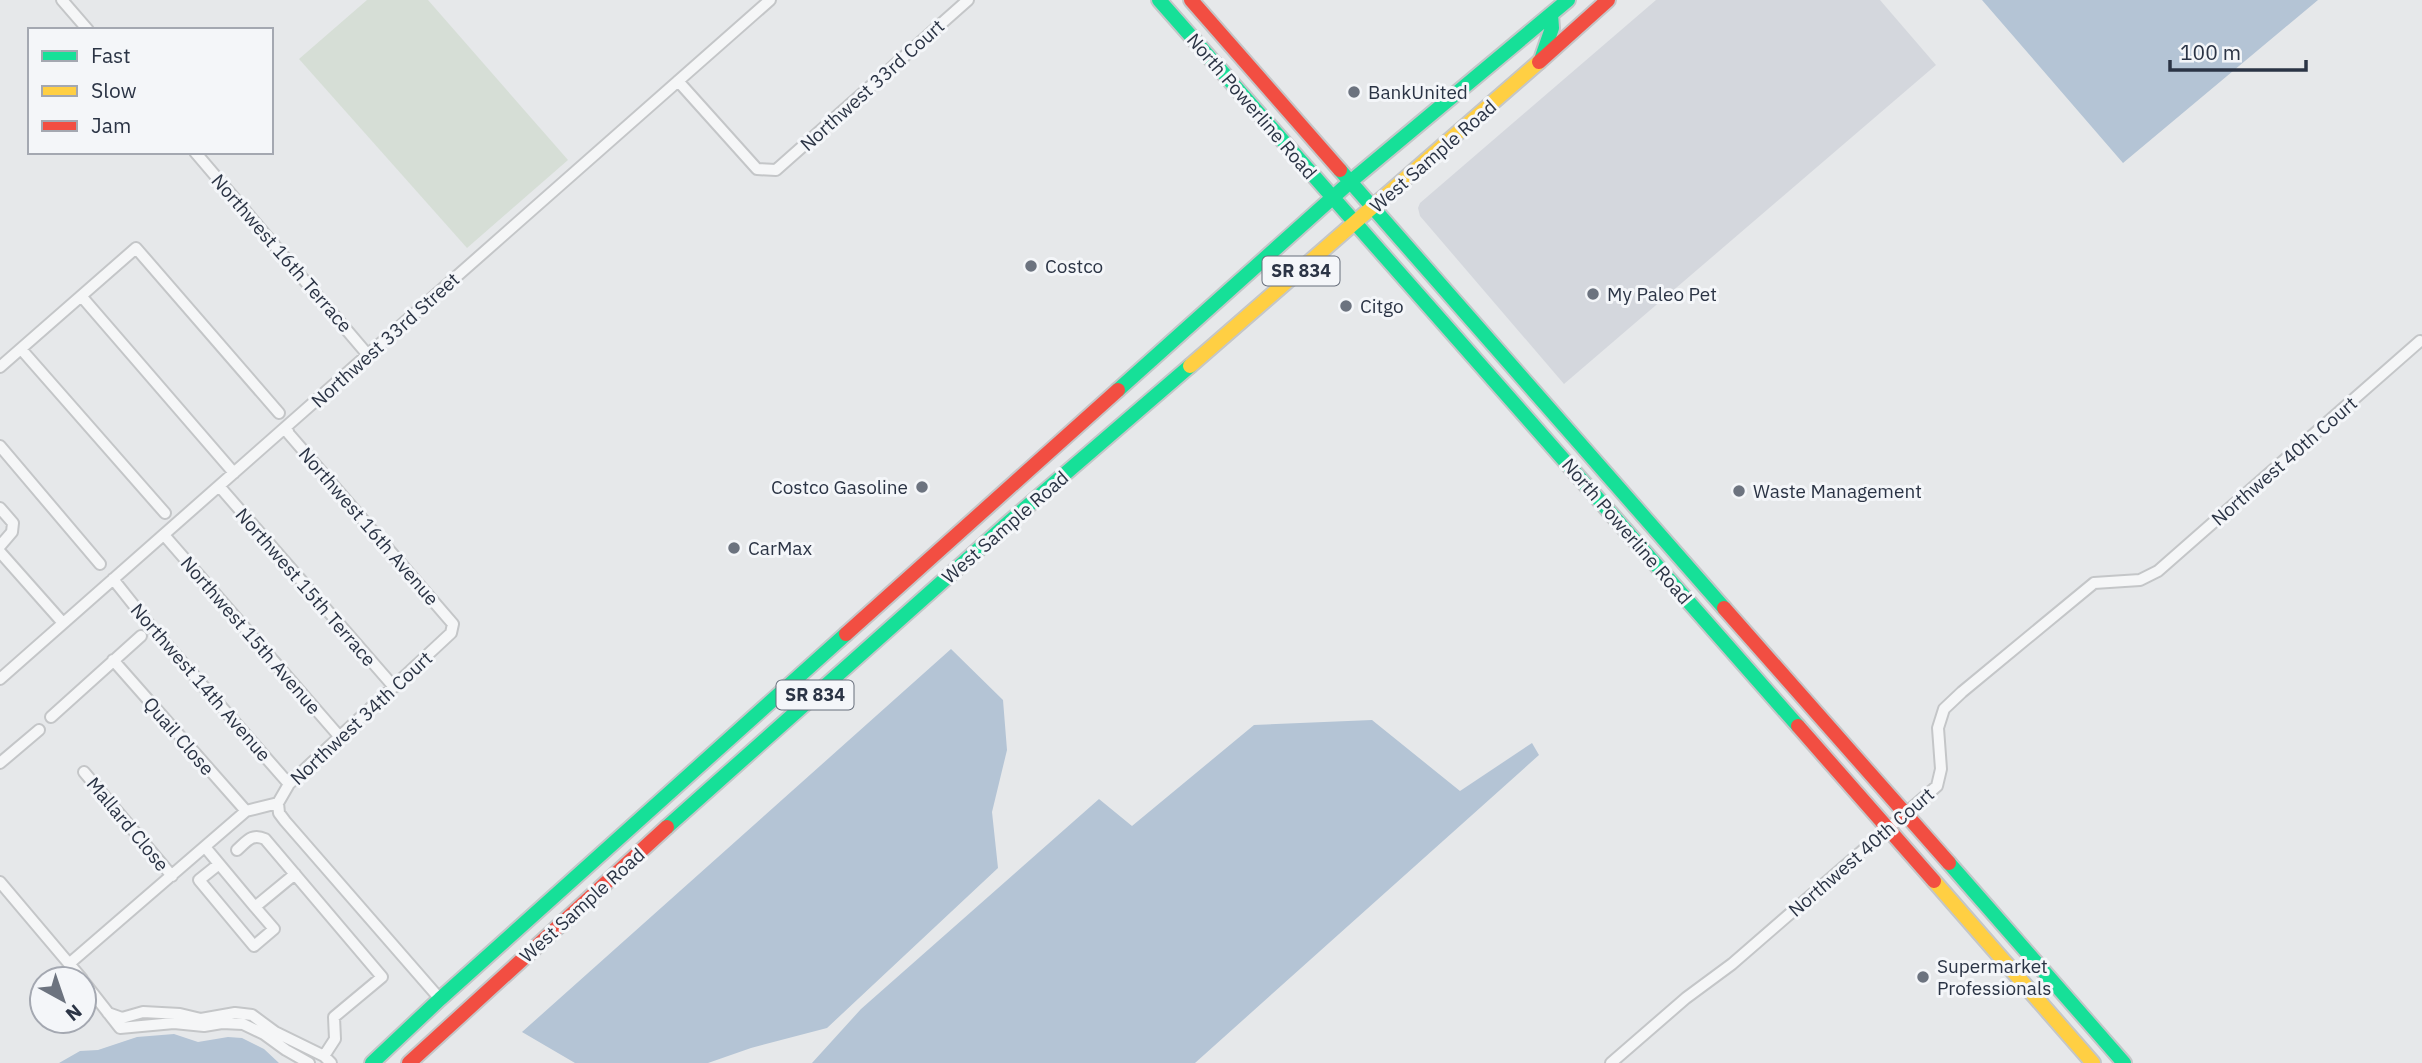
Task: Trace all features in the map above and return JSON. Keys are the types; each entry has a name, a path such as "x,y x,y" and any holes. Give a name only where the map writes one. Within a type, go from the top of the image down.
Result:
{"main road":[{"name":"North Powerline Road","path":"1159,0 2093,1063"},
{"path":"1166,0 1181,5 1193,3"},
{"name":"West Sample Road","path":"372,1063 1350,182 1570,0"},
{"path":"1566,37 1570,0"},
{"name":"West Sample Road","path":"409,1063 871,645 1468,127 1608,0"},
{"name":"North Powerline Road","path":"1193,3 2124,1063"},
{"path":"1541,60 1552,28 1551,14"},
{"path":"1517,407 1534,405 1553,412"},
{"path":"1677,588 1703,597 1712,595 1710,611 1716,631"}],"street":[{"path":"62,0 86,28"},
{"name":"Northwest 33rd Street","path":"0,679 770,0"},
{"name":"Northwest 33rd Court","path":"678,81 757,169 776,170 968,0"},
{"name":"Northwest 16th Terrace","path":"197,154 368,355"},
{"path":"0,367 136,248 279,413"},
{"path":"82,297 234,473"},
{"name":"Northwest 40th Court","path":"1611,1063 1686,998 1732,964 1937,786 1941,769 1938,729 1944,709 1962,692 2094,583 2140,580 2158,571 2420,341"},
{"path":"21,349 165,513"},
{"name":"Northwest 16th Avenue","path":"286,427 289,434 453,624"},
{"path":"0,446 100,564"},
{"name":"Northwest 15th Terrace","path":"219,486 394,687"},
{"path":"0,508 13,523 12,532 0,546"},
{"name":"Northwest 15th Avenue","path":"164,535 339,736"},
{"path":"0,552 64,623"},
{"name":"Northwest 14th Avenue","path":"113,579 148,623 289,784"},
{"name":"Northwest 34th Court","path":"70,963 246,811 278,803 289,784 451,633 453,624"},
{"path":"51,717 141,636"},
{"name":"Quail Close","path":"113,660 246,811"},
{"path":"0,764 38,730"},
{"name":"Mallard Close","path":"84,772 172,876"},
{"path":"278,803 279,813 285,821 440,999"},
{"path":"108,1013 122,1018 143,1012 180,1014 201,1019 235,1013 252,1015 275,1032 328,1059 335,1039 334,1017 382,977 265,839 252,836 237,850"},
{"path":"205,847 274,929 254,946 200,880 219,864"},
{"path":"256,907 295,874"},
{"path":"0,882 70,963"},
{"path":"98,1000 120,1028 174,1023 204,1026 243,1024 309,1063"}],"shaded area":[{"path":"367,0 428,0 568,160 467,248 299,59"},
{"path":"1656,0 1880,0 1936,65 1564,384 1420,216 1418,208 1420,203"}],"water":[{"path":"1982,0 2318,0 2123,163"},
{"path":"951,649 1003,700 1007,750 992,812 998,868 827,1028 751,1048 708,1063 575,1063 522,1032"},
{"path":"1372,720 1460,791 1532,743 1539,755 1195,1063 812,1063 861,1009 1099,799 1132,826 1254,725"},
{"path":"174,1034 198,1042 228,1037 242,1038 264,1049 279,1063 59,1063 80,1051 98,1050 137,1037"}],"traffic: fast":[{"path":"1159,0 1798,726"},
{"path":"1118,390 1350,182 1568,0"},
{"path":"1542,57 1552,28 1551,14"},
{"path":"1340,170 1724,608"},
{"path":"667,827 1008,523 1190,366"},
{"path":"372,1063 846,634"},
{"path":"1949,863 2124,1063"}],"traffic: slow":[{"path":"1190,366 1539,62"},
{"path":"1934,881 2093,1063"}],"traffic: jam":[{"path":"1191,0 1340,170"},
{"path":"1539,62 1608,0"},
{"path":"846,634 1118,390"},
{"path":"1724,608 1949,863"},
{"path":"1798,726 1934,881"},
{"path":"409,1063 667,827"}],"place":[{"name":"BankUnited","path":"1354,92"},
{"name":"Costco","path":"1031,266"},
{"name":"My Paleo Pet","path":"1593,294"},
{"name":"Citgo","path":"1346,306"},
{"name":"Costco Gasoline","path":"922,487"},
{"name":"Waste Management","path":"1739,491"},
{"name":"CarMax","path":"734,548"},
{"name":"Supermarket Professionals","path":"1923,977"}]}
